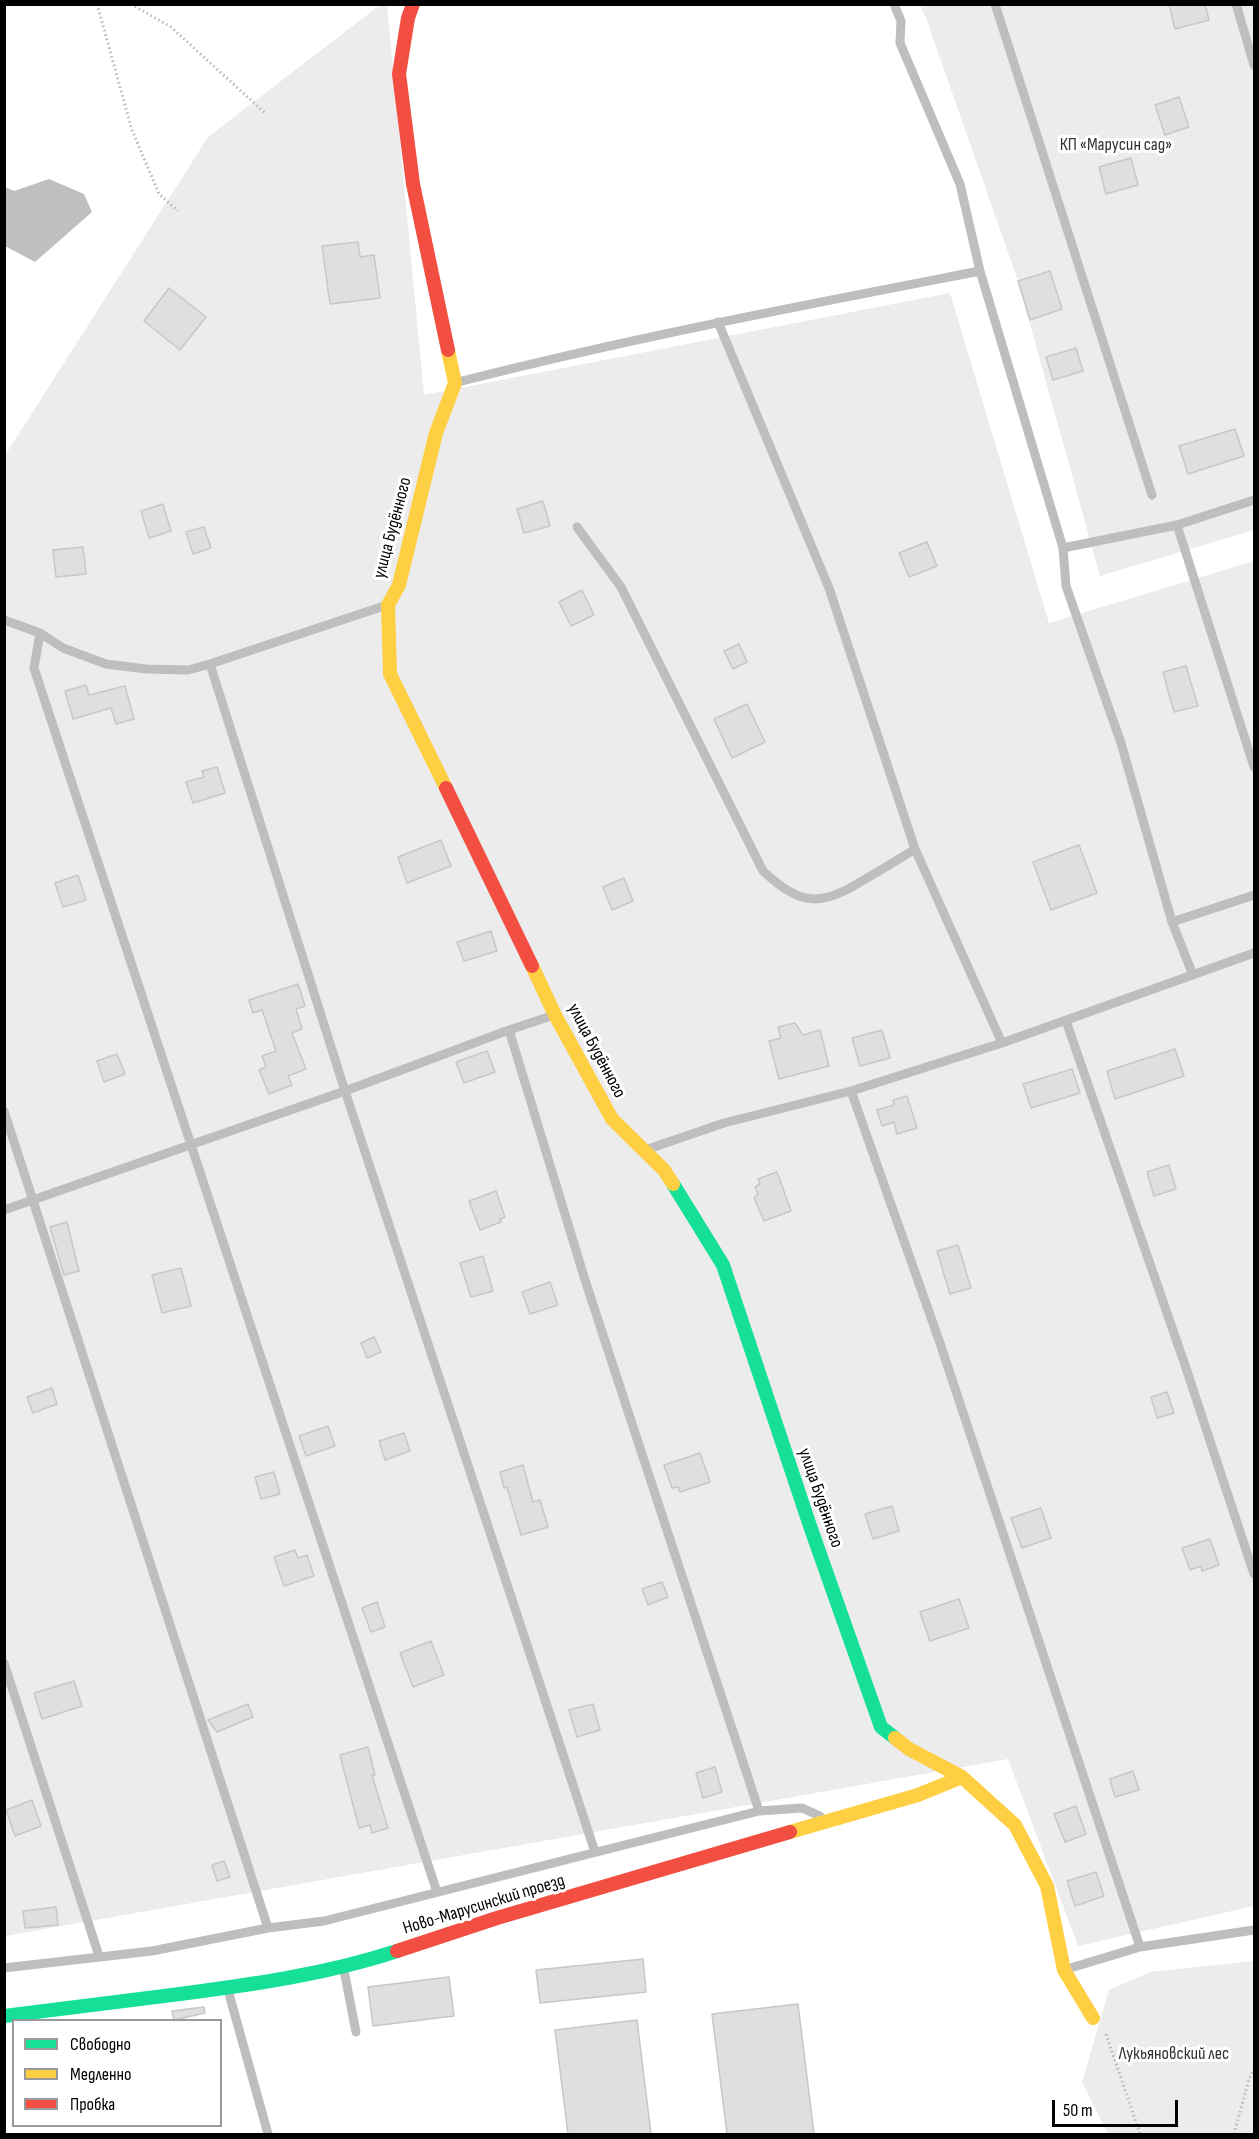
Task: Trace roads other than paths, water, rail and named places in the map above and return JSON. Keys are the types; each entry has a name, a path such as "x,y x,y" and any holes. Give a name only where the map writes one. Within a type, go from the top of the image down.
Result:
{"street":[{"path":"412,4 399,74 413,184 455,383"},
{"name":"улица Будённого","path":"455,383 436,433 399,585 388,605 390,674 555,1015 612,1119 664,1170 723,1265 810,1526 881,1727 909,1749 962,1777 1015,1825 1047,1886 1064,1970 1093,2018"},
{"name":"Ново-Марусинский проезд","path":"4,2016 227,1988 344,1968 497,1918 918,1795 962,1777"}],"lane":[{"path":"894,4 901,21 900,42 960,184 980,271 1063,548 1066,586 1121,743 1172,922 1193,975"},
{"path":"995,4 1152,495"},
{"path":"1236,4 1254,65"},
{"path":"455,383 547,359 718,321 980,271"},
{"path":"718,321 829,588 915,849 1002,1043"},
{"path":"1063,548 1177,525 1254,500"},
{"path":"1177,525 1254,767"},
{"path":"577,527 621,587 763,871 779,885 804,898 827,899 848,890 915,849"},
{"path":"4,620 40,633 63,648 106,664 146,669 188,670 388,605"},
{"path":"40,633 34,668 437,1892"},
{"path":"210,664 345,1091 595,1852"},
{"path":"1172,922 1254,895"},
{"path":"645,1149 724,1123 851,1091 1002,1043 1254,953"},
{"path":"4,1210 555,1015"},
{"path":"1066,1021 1182,1353 1254,1574"},
{"path":"509,1030 585,1280 759,1811"},
{"path":"851,1091 936,1332 1140,1947"},
{"path":"4,1111 268,1929"},
{"path":"4,1664 99,1956"},
{"path":"4,1968 152,1951 268,1929 324,1922 759,1811 802,1808 830,1820"},
{"path":"1064,1970 1140,1947 1254,1930"},
{"path":"344,1968 356,2032"},
{"path":"227,1988 268,2134"}],"park label":[{"name":"КП «Марусин сад»","path":"1116,145"},
{"name":"Лукьяновский лес","path":"1174,2054"}]}
